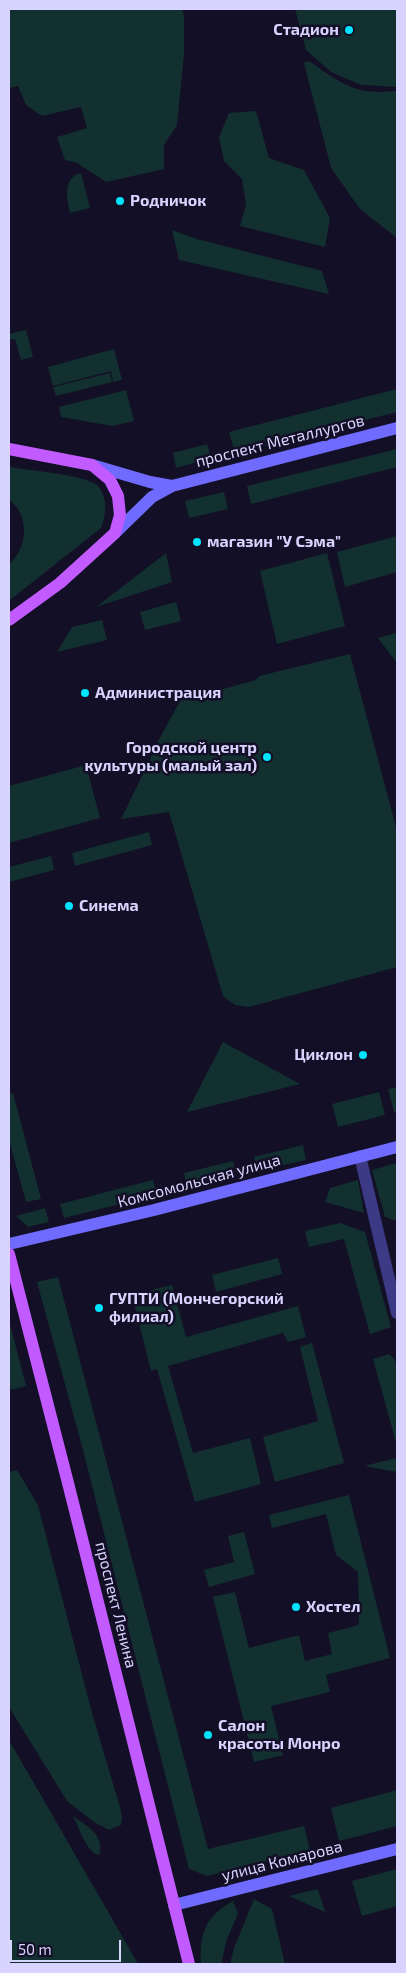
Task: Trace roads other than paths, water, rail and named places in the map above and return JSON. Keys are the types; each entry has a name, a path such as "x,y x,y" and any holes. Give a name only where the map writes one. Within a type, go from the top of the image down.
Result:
{"main road":[{"path":"9,450 92,465 110,480 118,496 120,515 114,533 60,583 10,620"},
{"name":"проспект Ленина","path":"9,1254 189,1964"}],"street":[{"name":"проспект Металлургов","path":"114,533 152,497 172,486 397,428"},
{"name":"проспект Металлургов","path":"92,465 150,482 172,486"},
{"name":"Комсомольская улица","path":"9,1244 154,1210 397,1147"},
{"path":"360,1156 397,1313"},
{"name":"улица Комарова","path":"174,1905 397,1849"}],"place":[{"name":"Стадион","path":"349,30"},
{"name":"Родничок","path":"120,201"},
{"name":"магазин \"У Сэма\"","path":"197,542"},
{"name":"Администрация","path":"85,693"},
{"name":"Городской центр культуры (малый зал)","path":"267,757"},
{"name":"Синема","path":"69,906"},
{"name":"Циклон","path":"363,1055"},
{"name":"ГУПТИ (Мончегорский филиал)","path":"99,1308"},
{"name":"Хостел","path":"296,1607"},
{"name":"Салон красоты Монро","path":"208,1735"}]}
